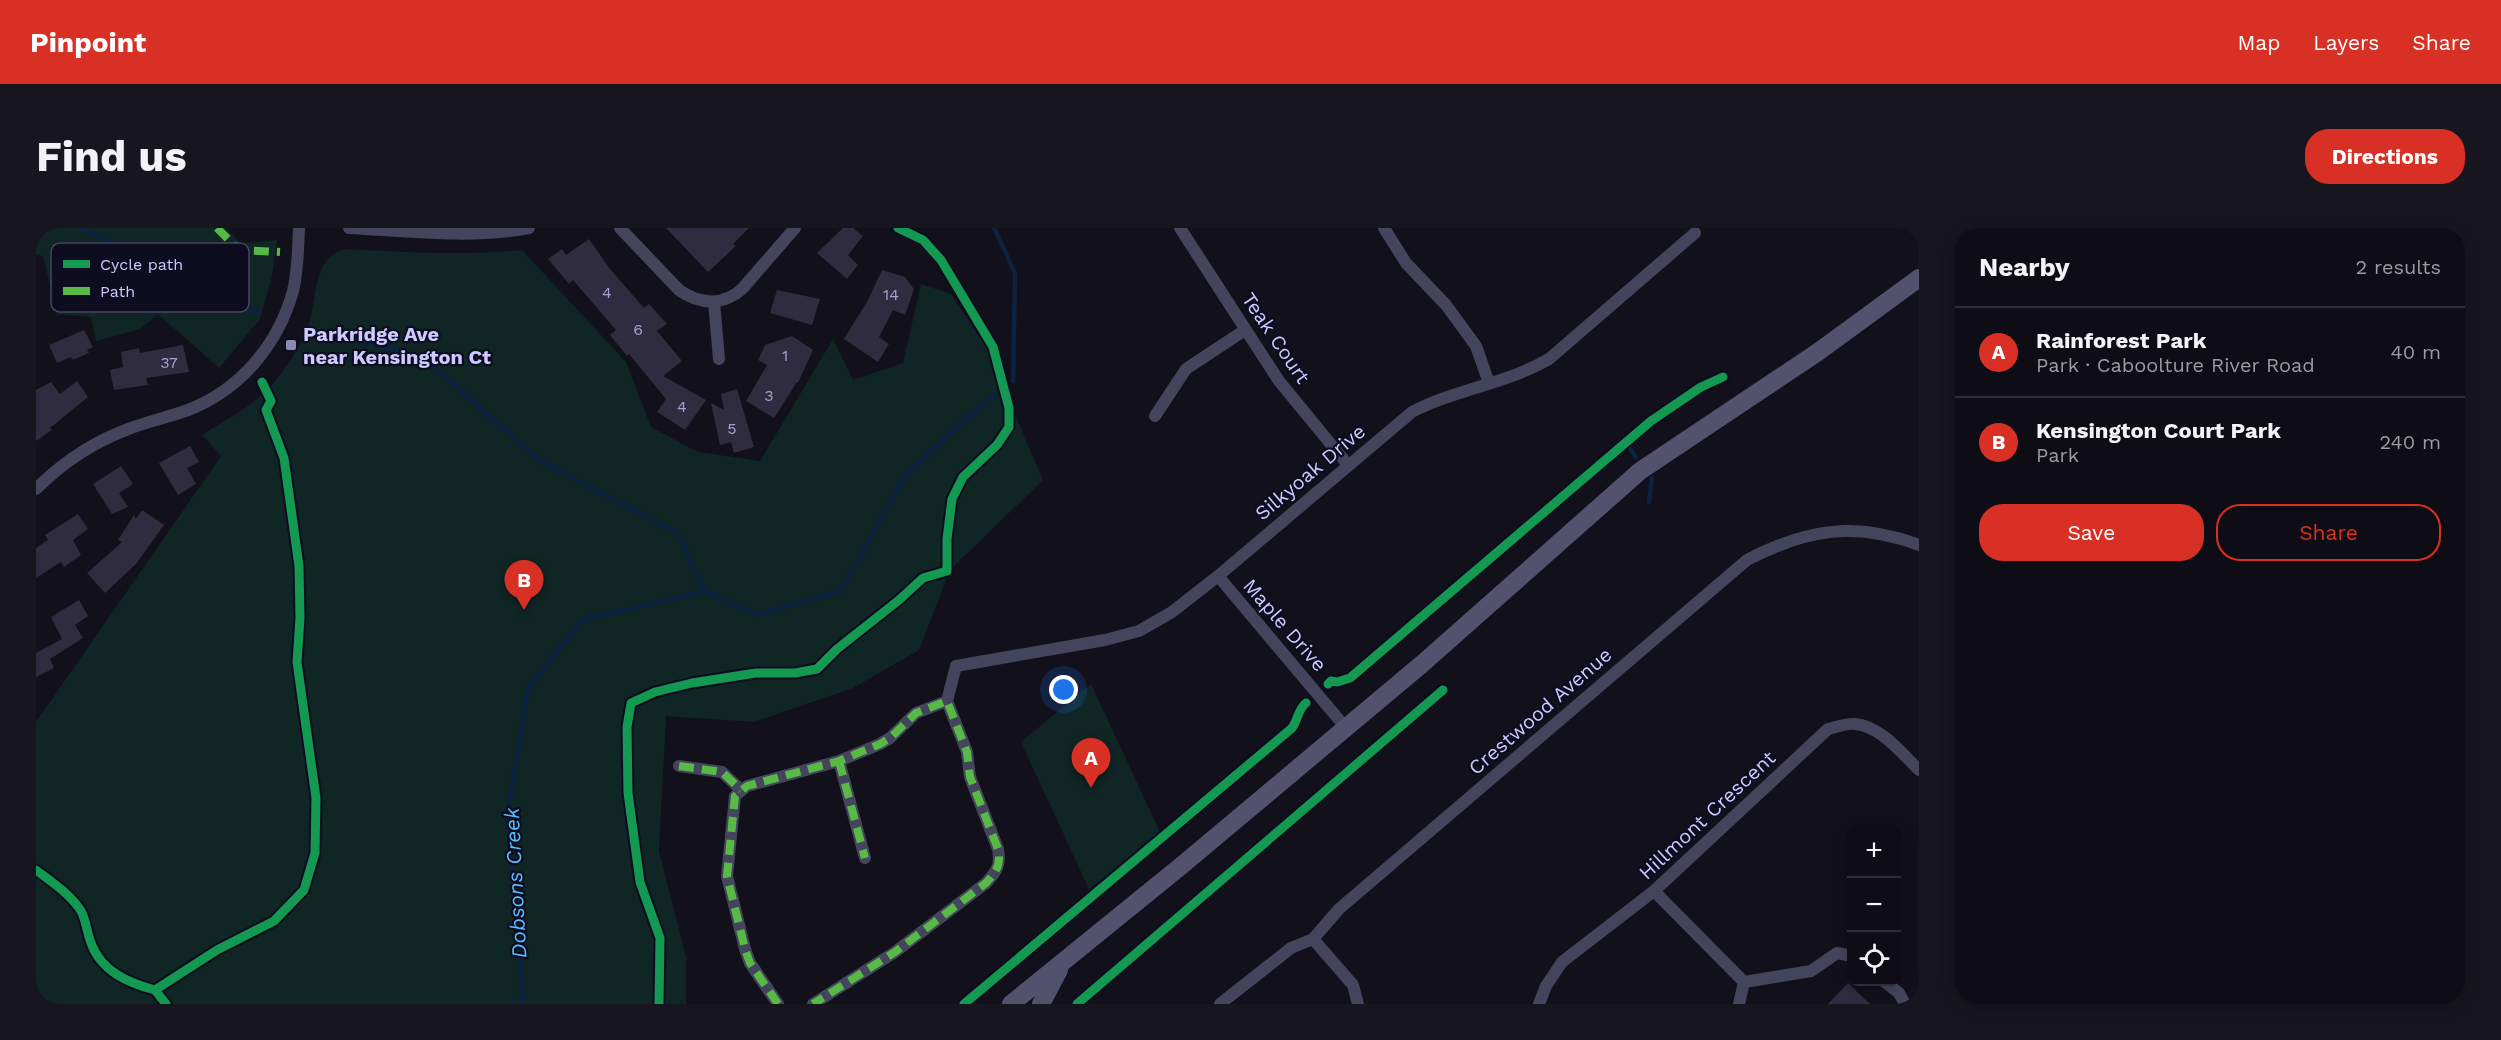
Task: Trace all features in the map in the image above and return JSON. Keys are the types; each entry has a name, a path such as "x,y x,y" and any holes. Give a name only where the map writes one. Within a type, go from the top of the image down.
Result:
{"main road":[{"path":"1011,1004 1422,664 1640,471 1818,352 1919,278"},
{"path":"1041,1004 1063,963"}],"street":[{"path":"36,489 69,460 97,442 131,427 188,410 215,397 254,364 271,342 284,317 293,290 300,228"},
{"path":"348,228 420,232 491,232 528,228"},
{"path":"620,228 679,290 695,299 714,302 735,295 743,288 795,228"},
{"name":"Teak Court","path":"1180,228 1279,381 1348,465"},
{"path":"1384,228 1406,263 1446,305 1476,346 1489,383"},
{"name":"Silkyoak Drive","path":"947,701 956,666 1105,640 1139,631 1172,612 1412,412 1436,399 1526,373 1549,359 1695,233"},
{"path":"714,302 719,359"},
{"path":"1155,416 1186,369 1245,330"},
{"name":"Crestwood Avenue","path":"1220,1004 1291,948 1313,939 1339,909 1747,560 1779,543 1837,531 1869,531 1919,545"},
{"name":"Maple Drive","path":"1218,576 1346,728"},
{"path":"778,1004 750,963 727,876 733,801 747,786 839,761 890,738 916,712 947,701 967,752 970,777 998,849 1000,861 998,870 986,883 895,952 813,1004"},
{"name":"Hillmont Crescent","path":"1539,1004 1546,986 1562,962 1654,891 1828,729 1854,723 1868,727 1883,736 1919,770"},
{"path":"839,761 866,858"},
{"path":"679,766 722,771 741,790"},
{"path":"1654,891 1744,982"},
{"path":"1313,939 1353,985 1358,1004"},
{"path":"1744,982 1811,971 1837,952 1847,955"},
{"path":"1739,1004 1744,982"},
{"path":"1891,986 1899,993 1905,1004"}],"green space":[{"path":"36,228 226,228 241,243 51,243 51,289 43,256 36,255"},
{"path":"277,240 272,276 260,319 219,368 158,314 140,329 96,341 91,317 57,314 57,312 249,312 249,243 241,243"},
{"path":"345,249 456,253 522,250 626,362 651,427 698,452 760,461 833,339 853,380 903,363 921,284 951,294 986,347 1043,480 950,570 919,650 853,688 754,722 666,716 659,851 686,957 686,1004 36,1004 36,722 221,456 202,435 251,404 280,374 306,332 321,269 334,254"},
{"path":"1091,684 1161,834 1089,889 1021,742"}],"building":[{"path":"666,228 749,228 733,244 736,246 708,272"},
{"path":"843,228 853,228 863,236 848,255 858,265 847,279 817,253"},
{"path":"589,239 610,269 644,308 649,304 667,324 657,331 682,361 663,376 706,400 685,430 657,412 666,399 610,335 616,330 573,280 569,284 548,259 562,249 566,255"},
{"path":"882,270 905,277 914,289 905,315 893,310 879,337 889,344 878,362 844,339 868,300"},
{"path":"777,290 820,299 812,325 770,313"},
{"path":"84,330 93,347 87,350 89,353 73,360 71,357 57,363 49,345"},
{"path":"792,336 813,350 798,383 774,418 746,401 767,365 758,360 765,345"},
{"path":"183,345 189,372 146,378 148,385 114,390 110,370 123,367 121,352 139,348 140,353"},
{"path":"77,381 88,397 50,428 52,430 36,441 36,390 51,382 60,394"},
{"path":"737,389 754,447 734,453 731,442 720,445 711,403 724,410 721,394"},
{"path":"190,446 199,462 187,468 196,484 178,495 159,463"},
{"path":"121,466 133,484 119,493 128,507 112,514 93,484"},
{"path":"142,510 164,525 136,564 105,593 87,573 122,542 118,540 134,515 136,519"},
{"path":"78,514 88,529 73,540 81,555 64,567 61,562 36,578 36,548 48,540 45,535"},
{"path":"79,600 88,616 75,625 83,638 50,659 54,668 36,677 36,653 62,639 51,617"},
{"path":"1847,984 1870,1004 1828,1004"}],"waterway":[{"path":"81,228 112,243"},
{"name":"Dobsons Creek","path":"994,228 1015,273 1013,381"},
{"path":"249,309 258,313"},
{"path":"326,334 422,356 539,460 677,533 705,591"},
{"name":"Dobsons Creek","path":"518,1004 523,996 507,817 528,688 582,620 705,591 756,615 841,591 906,474 994,394"},
{"path":"1624,440 1636,457"},
{"path":"1649,502 1652,478"}],"marked path":[{"path":"217,228 232,243"},
{"path":"249,250 280,252"},
{"path":"778,1004 750,963 727,876 735,796 747,786 839,761 880,744 890,738 916,713 947,701 967,752 970,777 998,849 997,868 986,883 895,952 813,1004"},
{"path":"839,761 865,858"},
{"path":"679,766 722,772 741,790"}],"cycle path":[{"path":"659,1004 660,938 640,882 628,793 627,727 631,703 655,692 692,683 756,673 795,673 817,669 837,649 923,578 947,571 947,539 952,499 963,477 997,445 1009,427 1009,408 993,347 941,260 923,240 898,228"},
{"path":"1328,684 1331,681 1337,682 1350,678 1651,421 1701,387 1723,377"},
{"path":"166,1004 155,990 217,950 274,921 304,890 315,853 316,798 297,662 300,618 299,566 284,458 266,410 271,401 262,382"},
{"path":"1077,1004 1443,690"},
{"path":"964,1004 1292,728 1301,708 1306,703"},
{"path":"36,870 77,905 84,918 91,943 101,961 117,974 135,984 155,990"}],"place":[{"name":"Parkridge Ave near Kensington Ct","path":"291,345"},
{"name":"Kensington Court Park","path":"524,610"},
{"name":"Rainforest Park","path":"1091,788"}]}
